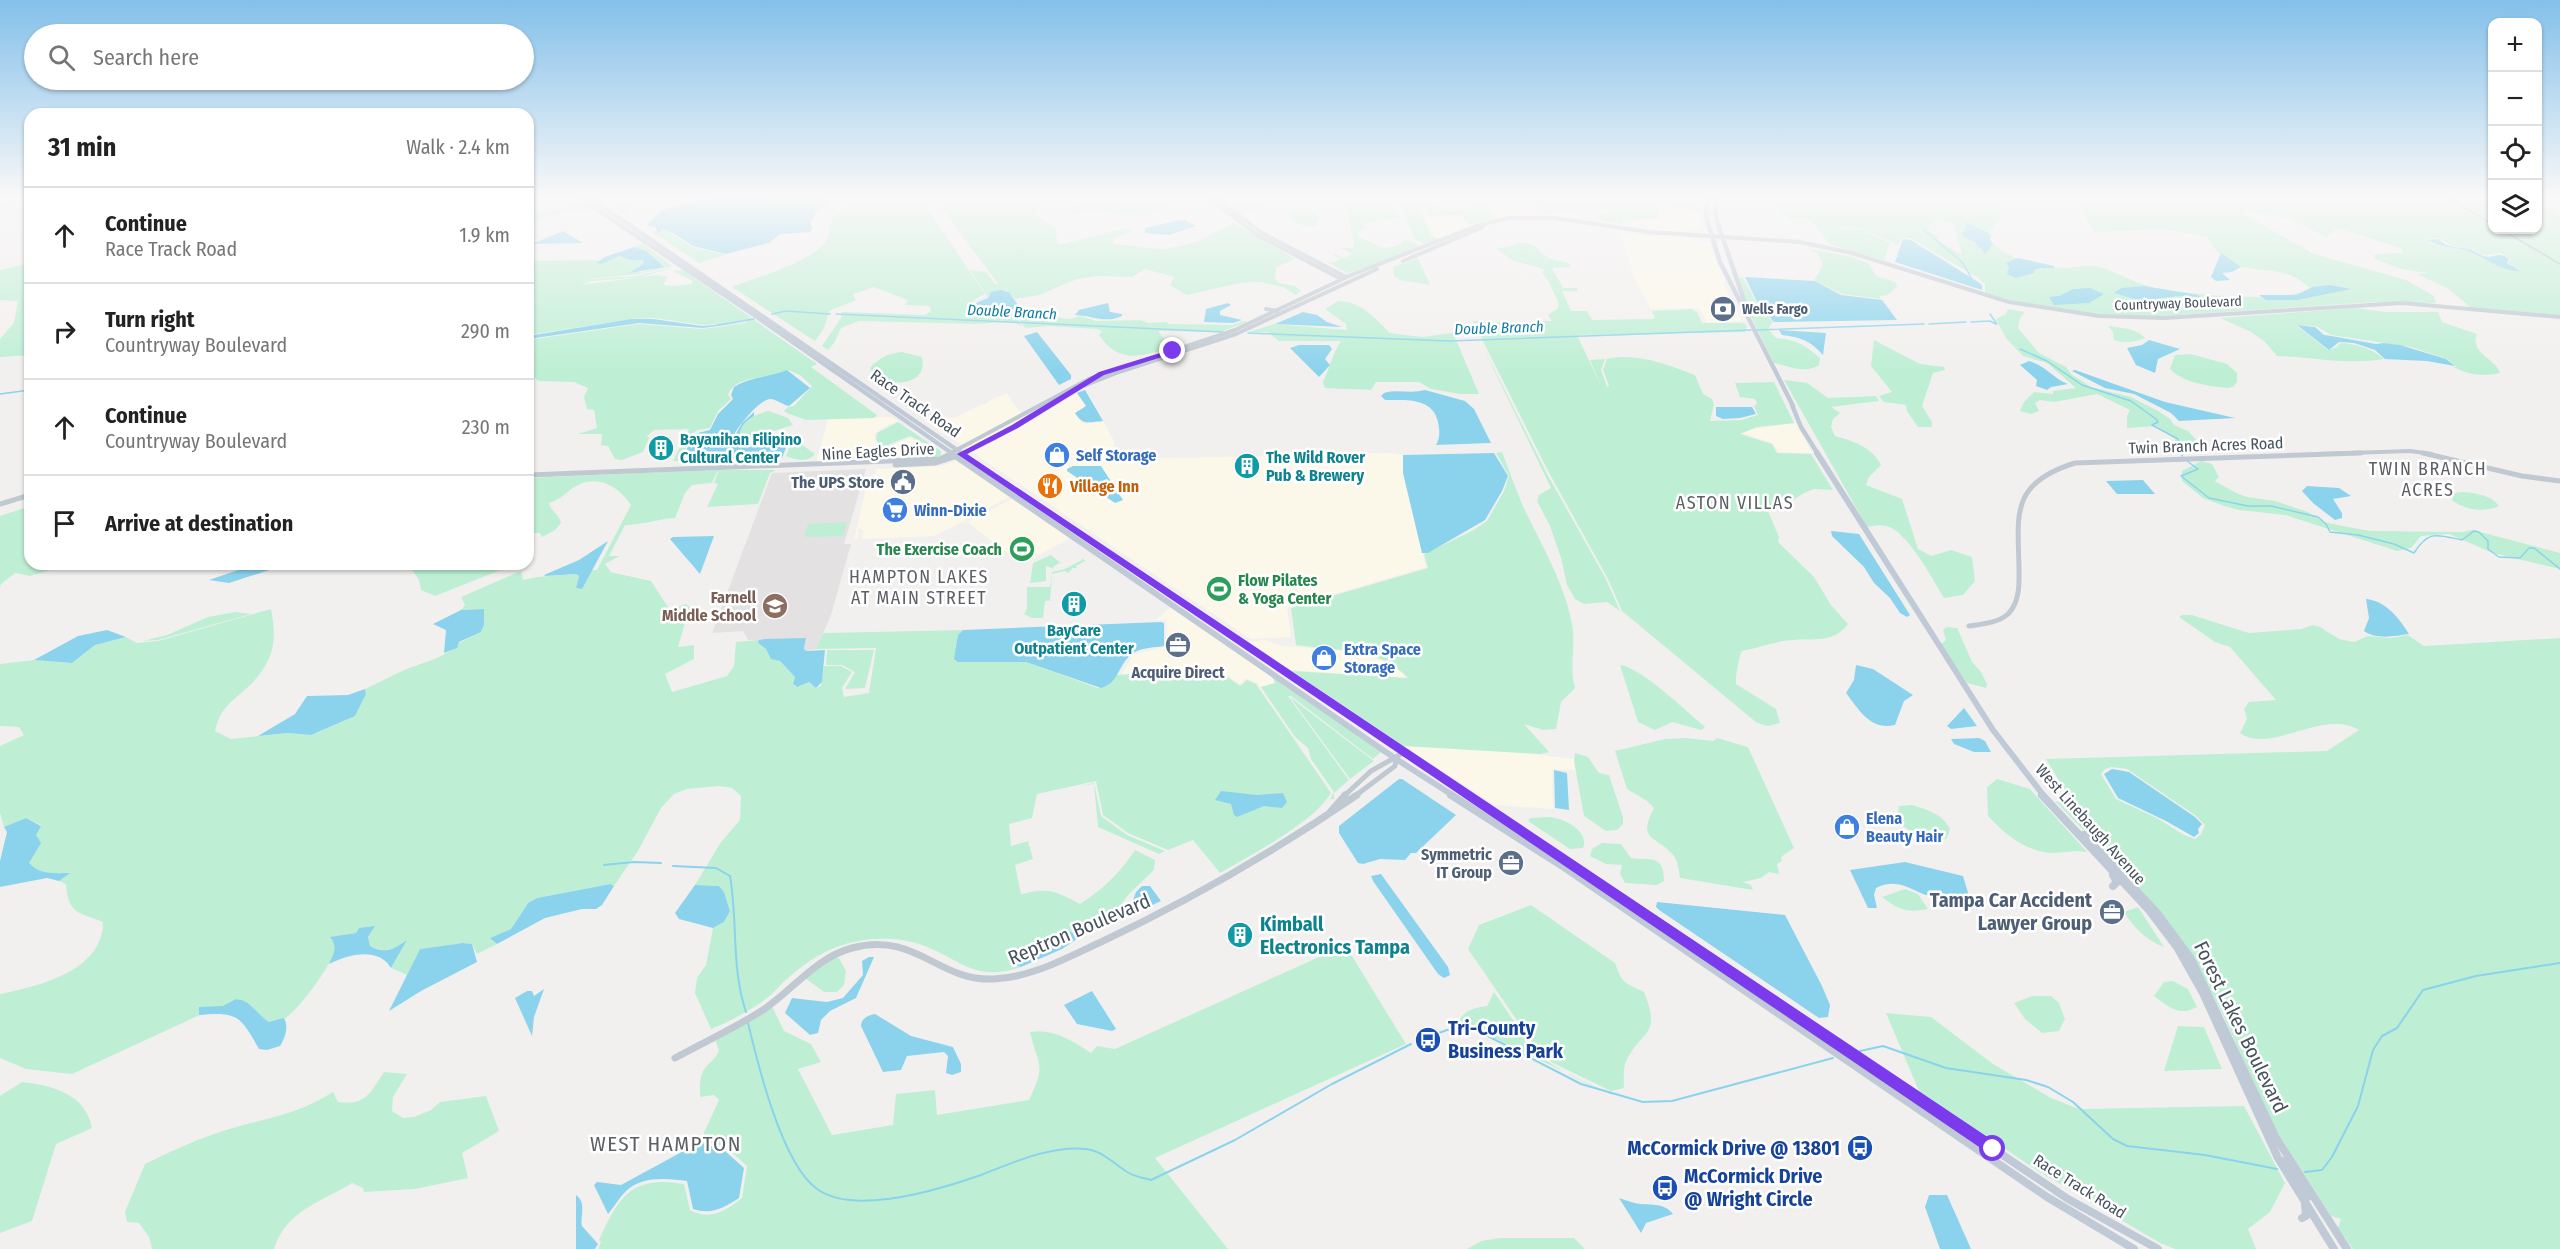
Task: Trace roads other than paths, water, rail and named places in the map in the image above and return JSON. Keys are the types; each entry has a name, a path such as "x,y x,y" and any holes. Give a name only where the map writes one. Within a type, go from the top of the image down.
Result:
{"main road":[{"name":"Race Track Road","path":"664,254 757,317 769,319 923,425 956,453 1396,759 1561,865 2047,1197 2134,1249"},
{"name":"Race Track Road","path":"673,254 750,306 804,350 900,418 1567,860 2068,1199 2158,1249"},
{"name":"West Linebaugh Avenue","path":"1719,254 1729,282 1792,405 1920,623 1993,730 2034,784 2083,840 2131,888 2191,969 2274,1151"},
{"name":"West Linebaugh Avenue","path":"1727,254 1750,321"},
{"path":"1729,282 1737,282"},
{"path":"744,308 750,306"},
{"path":"804,350 810,348"},
{"path":"902,411 900,418 916,425 923,425"},
{"path":"1220,637 1227,633"},
{"name":"Forest Lakes Boulevard","path":"2034,784 2162,919 2191,960 2211,997 2267,1122 2332,1219"},
{"path":"2083,840 2131,888"},
{"path":"2090,847 2115,879 2116,883 2113,886"},
{"path":"2274,1151 2332,1249"},
{"path":"2274,1151 2288,1167 2316,1210 2332,1219 2336,1233 2347,1249"},
{"path":"2302,1218 2307,1213 2304,1202"}],"street":[{"path":"1294,254 1345,279"},
{"path":"1300,254 1345,279"},
{"path":"1171,357 1345,279 1415,254"},
{"name":"Countryway Boulevard","path":"1852,254 2008,305 2133,321 2372,307 2475,309 2560,318"},
{"path":"1246,330 1345,279"},
{"name":"Countryway Boulevard","path":"1963,290 2081,316"},
{"name":"Countryway Boulevard","path":"2272,312 2381,303 2560,318"},
{"path":"2467,309 2508,313"},
{"path":"956,453 1019,424 1048,402 1124,369 1171,357 1246,330 1272,317 1270,311"},
{"path":"956,453 1100,372 1203,342"},
{"path":"1077,389 1100,372"},
{"name":"Twin Branch Acres Road","path":"1968,626 1998,619 2006,615 2015,605 2019,594 2018,537 2022,500 2046,475 2058,468 2075,463 2410,451 2448,457 2529,478 2560,482"},
{"name":"Nine Eagles Drive","path":"534,475 930,464 956,453"},
{"path":"0,504 24,497"},
{"name":"Reptron Boulevard","path":"675,1058 773,1003 825,960 844,951 890,944 912,949 946,969 977,979 1010,978 1027,974 1130,928 1218,885 1280,848 1330,812 1346,804 1395,766 1396,759 1403,753"}],"water":[{"path":"613,254 650,254 664,267 629,273 642,265 644,260 630,260 619,256 602,264 596,263"},
{"path":"1898,254 1934,254 1978,282 1982,285 1982,290 1895,262"},
{"path":"2220,254 2241,267 2232,272 2222,273 2230,280 2216,281 2211,277"},
{"path":"2475,254 2505,256 2509,259 2507,263 2520,271 2514,271"},
{"path":"2018,258 2054,266 2054,268 2040,268 2034,270 2034,273 2016,278 2007,274 2009,267 2006,263"},
{"path":"1745,277 1815,281 1841,295 1882,300 1897,320 1774,322 1757,302"},
{"path":"2330,285 2351,289 2297,300 2266,300 2259,295 2296,295 2313,287"},
{"path":"2143,286 2200,297 2177,296 2142,301 2114,293 2121,288"},
{"path":"2090,288 2104,294 2089,303 2054,305 2049,297 2059,296 2073,289"},
{"path":"1001,290 1009,292 1018,305 1007,313 990,313 985,308 975,306 976,303 988,298 991,292"},
{"path":"1108,303 1110,312 1122,314 1122,316 1104,319 1075,315 1079,310"},
{"path":"1228,303 1231,305 1220,311 1220,315 1242,320 1233,323 1204,322 1206,309"},
{"path":"1303,312 1317,315 1327,322 1342,327 1275,324"},
{"path":"631,319 653,319 702,326 746,322 703,328 639,323 534,338 534,335"},
{"path":"2297,325 2315,327 2324,335 2376,344 2400,345 2446,359 2455,366 2427,361 2385,359 2375,350 2354,343 2339,342 2329,350"},
{"path":"1779,330 1826,333 1823,355 1810,343 1782,335"},
{"path":"1037,332 1071,375 1071,379 1059,385 1024,336"},
{"path":"2149,340 2180,349 2158,359 2155,373 2136,365 2127,348 2142,345"},
{"path":"1299,345 1329,345 1332,349 1325,359 1330,365 1319,377 1290,348"},
{"path":"2029,361 2068,384 2047,390 2036,386 2037,380 2020,365"},
{"path":"787,370 810,388 789,406 771,399 762,403 745,419 734,435 738,439 748,441 740,436 782,434 787,435 789,440 782,458 703,461 685,453 694,434 710,430 718,414 733,399 731,395 734,387 753,379"},
{"path":"2075,370 2165,402 2235,418 2179,421 2171,413 2134,394 2105,388 2072,371"},
{"path":"1085,390 1103,421 1084,422 1075,413 1086,406 1077,393"},
{"path":"1425,390 1465,401 1474,409 1491,443 1436,445 1439,426 1430,408 1417,402 1385,400 1381,396 1389,392"},
{"path":"1716,407 1752,407 1756,414 1723,419 1716,416"},
{"path":"754,412 754,416 742,427 739,436 736,434 742,423"},
{"path":"1494,453 1508,476 1485,520 1428,553 1422,553 1403,473 1403,455"},
{"path":"1073,466 1101,466 1123,500 1115,503 1067,471"},
{"path":"2143,480 2155,494 2117,494 2106,481"},
{"path":"2307,486 2339,488 2351,496 2333,499 2342,513 2342,518 2335,520 2313,503 2302,491"},
{"path":"1831,531 1859,534 1910,615 1907,617 1900,613 1890,598 1874,583 1864,567 1832,536"},
{"path":"714,536 700,574 670,539 673,537"},
{"path":"608,541 582,589 576,588 579,576 576,574 544,575 579,560"},
{"path":"238,570 269,570 229,583 209,580"},
{"path":"2366,599 2386,607 2409,634 2375,636 2364,631 2369,618"},
{"path":"484,609 484,625 481,632 459,642 457,648 444,653 446,630 433,624 461,610"},
{"path":"1164,623 1164,646 1143,649 1132,654 1115,678 1107,686 1101,688 1026,662 957,662 954,659 958,635 963,630"},
{"path":"107,630 126,637 95,645 72,663 34,660 78,636"},
{"path":"806,638 804,649 806,651 825,650 822,682 816,688 809,682 797,687 793,684 795,677 780,661 771,659 766,649 758,643 759,640 765,639"},
{"path":"1856,665 1873,669 1913,695 1904,701 1895,725 1879,725 1872,722 1846,693 1854,680"},
{"path":"365,689 366,694 355,716 311,735 288,733 258,736 295,714 307,696 348,695"},
{"path":"1964,708 1977,726 1951,729 1947,726"},
{"path":"1979,738 1985,741 1991,752 1974,752 1954,744 1951,739"},
{"path":"2112,769 2129,772 2195,817 2202,824 2198,829 2199,833 2194,837 2118,798 2104,774"},
{"path":"1554,770 1567,773 1569,810 1555,808"},
{"path":"1399,779 1456,815 1416,853 1411,853 1405,860 1380,859 1363,864 1358,863 1339,833 1339,826"},
{"path":"1221,791 1257,795 1283,793 1287,802 1282,808 1264,806 1237,817 1234,815 1231,804 1215,800"},
{"path":"26,818 41,826 36,835 41,843 29,863 38,870 70,873 59,881 47,878 0,887 0,861 7,832 4,827"},
{"path":"1905,862 1963,876 1969,896 1935,893 1936,897 1928,896 1893,884 1876,888 1874,895 1877,908 1868,908 1850,870"},
{"path":"1381,874 1448,967 1450,975 1444,978 1438,974 1373,881 1371,876"},
{"path":"610,884 614,886 602,905 596,909 582,909 545,918 497,944 490,938 511,929 528,903 537,898"},
{"path":"695,885 719,886 724,892 730,911 724,922 713,928 679,919 675,913"},
{"path":"1142,886 1150,886 1161,901 1114,923 1114,919 1133,900 1136,892"},
{"path":"1657,902 1785,915 1822,986 1830,1005 1828,1017 1819,1018 1659,910 1656,907"},
{"path":"375,926 368,937 370,946 380,950 389,950 407,940 391,968 378,957 362,954 329,964 335,947 330,937 356,933 359,928"},
{"path":"1069,931 1080,937 1062,949 1021,967 1014,965 1013,959"},
{"path":"463,943 472,944 477,962 421,991 389,1011 420,949"},
{"path":"874,957 856,998 830,1011 821,1020 818,1033 810,1035 785,1013 792,998 827,1002 843,998 863,975 862,961"},
{"path":"544,989 534,1017 532,1036 515,998 527,991 532,991 534,996"},
{"path":"1092,991 1116,1029 1112,1031 1077,1024 1064,1005"},
{"path":"236,999 246,1002 269,1022 284,1018 286,1032 280,1046 267,1050 259,1049 248,1030 237,1019 222,1014 199,1015 199,1007 223,1006"},
{"path":"875,1014 911,1036 953,1047 961,1064 961,1072 952,1075 946,1073 948,1056 944,1052 907,1056 901,1070 883,1072 861,1026 865,1018"},
{"path":"700,1142 725,1151 744,1168 739,1198 717,1210 700,1211 693,1209 687,1181 655,1179 632,1186 608,1214 594,1185 597,1182 621,1185"},
{"path":"576,1195 582,1206 582,1226 598,1244 595,1249 576,1249"},
{"path":"1929,1195 1947,1195 1971,1249 1940,1249 1925,1207"},
{"path":"1619,1198 1637,1204 1662,1206 1673,1214 1646,1223 1641,1233"}],"waterway":[{"path":"1953,254 1962,262 1971,277"},
{"name":"Double Branch","path":"772,314 786,311 830,314"},
{"name":"Double Branch","path":"836,314 1223,332"},
{"name":"Double Branch","path":"1990,314 1997,324"},
{"name":"Double Branch","path":"717,325 754,319"},
{"name":"Double Branch","path":"1971,322 1990,321 1996,324"},
{"name":"Double Branch","path":"1929,324 1966,322"},
{"name":"Double Branch","path":"1757,330 1924,324"},
{"name":"Double Branch","path":"1248,333 1449,341 1751,330"},
{"name":"Double Branch","path":"2020,349 2047,361 2082,385 2131,401 2156,419 2158,422 2152,425 2178,439 2179,443 2173,444 2183,453 2182,456"},
{"path":"0,394 24,391"},
{"name":"Double Branch","path":"2187,461 2198,469 2181,476 2209,498 2248,506 2271,506 2318,517 2326,524 2330,532 2358,535 2394,544 2414,553 2419,545 2429,537 2440,536 2462,540 2474,531 2479,532 2488,541 2488,549 2499,557 2520,558 2529,548 2534,548 2560,569"},
{"path":"604,865 634,862 661,863"},
{"path":"673,866 716,868 730,876 736,962 746,1012"},
{"path":"2305,1172 2322,1170 2332,1157 2358,1106 2373,1050 2382,1036 2397,1028 2423,990 2476,976 2560,963"},
{"path":"748,1023 773,1112 793,1158 804,1176 817,1189 833,1197 853,1200 875,1200 922,1193 964,1181 1032,1156 1073,1148 1098,1152 1129,1173 1151,1180 1235,1140 1332,1084 1411,1044"},
{"path":"1419,1040 1447,1030 1476,1030 1581,1084 1643,1102 1672,1101 1833,1058"},
{"path":"1860,1051 1883,1046 1946,1068 2026,1080 2048,1087 2073,1102 2113,1139 2127,1146 2205,1155 2277,1169"}],"railway":[{"path":"2543,254 2560,264"}],"place":[{"name":"Wells Fargo","path":"1723,309"},
{"name":"Bayanihan Filipino Cultural Center","path":"661,448"},
{"name":"Self Storage","path":"1057,455"},
{"name":"The Wild Rover Pub & Brewery","path":"1247,466"},
{"name":"The UPS Store","path":"903,482"},
{"name":"Village Inn","path":"1050,486"},
{"name":"Winn-Dixie","path":"895,510"},
{"name":"The Exercise Coach","path":"1022,549"},
{"name":"Flow Pilates & Yoga Center","path":"1219,589"},
{"name":"BayCare Outpatient Center","path":"1074,604"},
{"name":"Farnell Middle School","path":"775,606"},
{"name":"Acquire Direct","path":"1178,645"},
{"name":"Extra Space Storage","path":"1324,658"},
{"name":"Elena Beauty Hair","path":"1847,827"},
{"name":"Symmetric IT Group","path":"1511,863"},
{"name":"Tampa Car Accident Lawyer Group","path":"2112,912"},
{"name":"Kimball Electronics Tampa","path":"1240,935"},
{"name":"Tri-County Business Park","path":"1428,1040"},
{"name":"McCormick Drive @ 13801","path":"1860,1148"},
{"name":"McCormick Drive @ Wright Circle","path":"1665,1188"}],"district":[{"name":"TWIN BRANCH ACRES","path":"2428,479"},
{"name":"ASTON VILLAS","path":"1735,503"},
{"name":"HAMPTON LAKES AT MAIN STREET","path":"919,587"},
{"name":"WEST HAMPTON","path":"666,1144"}]}
